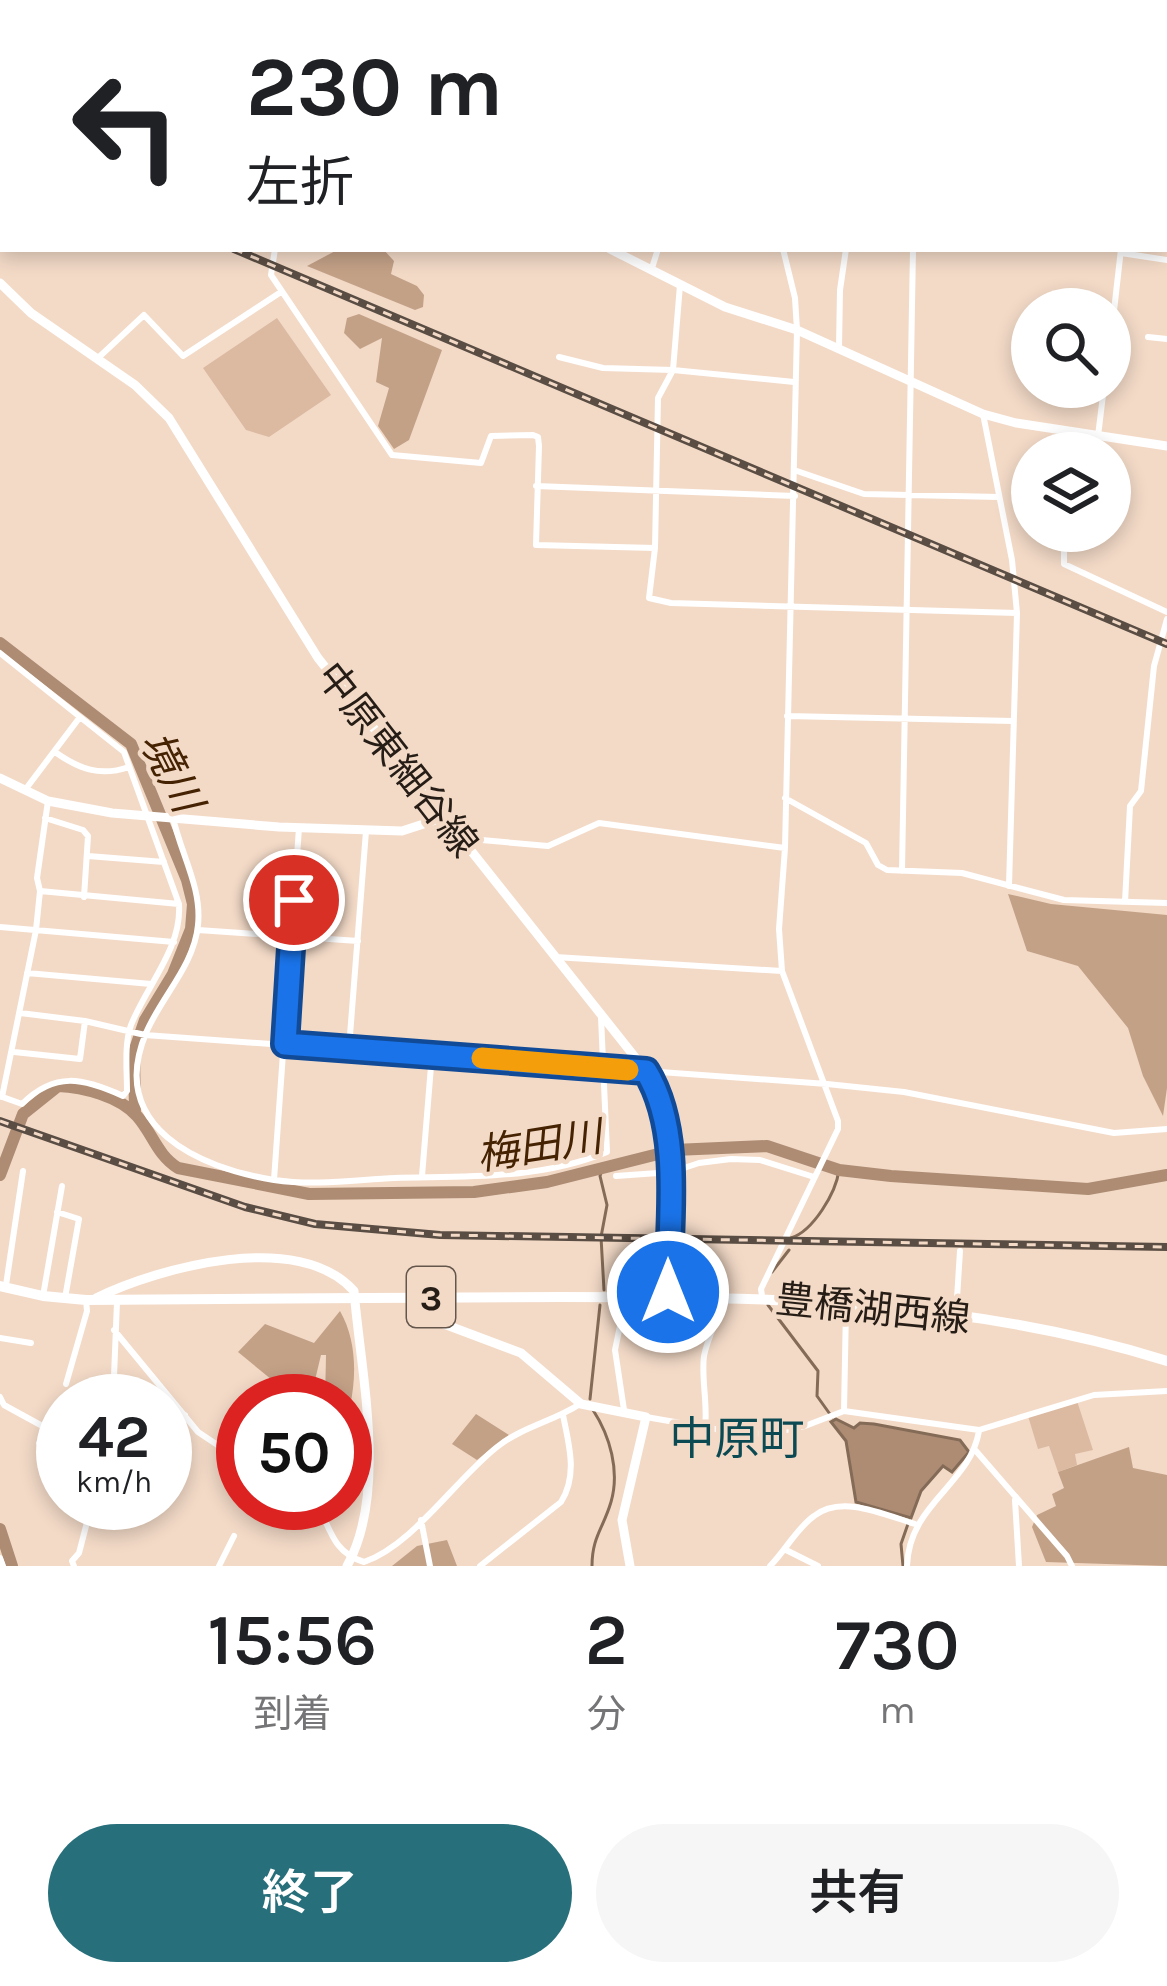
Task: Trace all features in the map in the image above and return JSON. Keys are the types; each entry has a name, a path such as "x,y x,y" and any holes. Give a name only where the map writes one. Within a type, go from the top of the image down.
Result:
{"main road":[{"name":"豊橋湖西線","path":"3,1287 88,1300 668,1295 846,1302 1028,1325 1167,1361"}],"street":[{"path":"275,252 271,275 392,455 481,463 491,436 533,435 539,446 536,545 655,548"},
{"path":"616,252 725,307 797,330 983,414 1073,432"},
{"path":"651,271 657,252"},
{"path":"766,1297 760,1289 838,1129 838,1115 782,971 778,946 796,496 797,330 784,252"},
{"path":"838,349 846,252"},
{"path":"902,871 913,252"},
{"path":"1117,288 1121,252"},
{"path":"1126,252 1167,260"},
{"name":"中原東細谷線","path":"0,283 32,313 135,385 169,418 318,658 646,1071 666,1115 669,1141 668,1295"},
{"path":"680,285 673,370 658,398 655,548 649,598 671,603 1017,613"},
{"path":"97,359 144,315 183,356 281,292"},
{"path":"1148,337 1167,340"},
{"path":"559,357 602,368 794,382"},
{"path":"983,414 1012,560 1017,613 1010,886"},
{"path":"1131,441 1167,446"},
{"path":"794,470 864,494 999,497"},
{"path":"536,486 796,496"},
{"path":"1064,552 1064,564 1167,615 1154,667 1141,791 1130,806 1125,902"},
{"path":"0,653 124,752 179,904 174,942 129,1030 123,1096 99,1085 60,1081 40,1086 22,1104 1,1097 36,930 37,878 48,801"},
{"path":"787,716 1013,721"},
{"path":"24,791 80,717"},
{"path":"53,751 93,772 129,767"},
{"path":"0,778 48,801 170,818 366,830 417,829 442,818"},
{"path":"785,798 866,843 878,865 902,871 962,873 1064,900 1167,903"},
{"path":"45,818 83,830 88,836 84,897"},
{"path":"170,818 197,898 198,930 183,968 145,1035 139,1087 160,1134 192,1156 274,1180 331,1185 502,1177 588,1160 607,1152 601,1015"},
{"path":"459,838 548,846 599,823 785,848"},
{"path":"274,1180 299,828"},
{"path":"350,1048 366,830"},
{"path":"88,856 164,862"},
{"path":"40,891 179,904"},
{"path":"0,927 174,942"},
{"path":"198,930 358,941"},
{"path":"555,957 782,971"},
{"path":"27,974 151,984"},
{"path":"20,1013 145,1035 827,1084 904,1092 1114,1133 1167,1129"},
{"path":"14,1052 80,1059 85,1021"},
{"path":"422,1178 432,1054"},
{"path":"616,1176 668,1172 731,1159 760,1160 814,1176"},
{"path":"3,1287 23,1172"},
{"path":"43,1296 62,1186"},
{"path":"57,1212 79,1219 64,1298"},
{"path":"956,1314 960,1251"},
{"path":"69,1374 88,1300 188,1265 285,1258 345,1281 355,1298 369,1471 363,1532 349,1562"},
{"path":"705,1428 704,1355 720,1316 720,1296"},
{"path":"410,1297 412,1312 521,1353 581,1404 705,1428 772,1433 836,1415 980,1430 1094,1395 1167,1391"},
{"path":"624,1410 615,1350 626,1297"},
{"path":"113,1374 118,1298"},
{"path":"836,1415 846,1302"},
{"path":"114,1330 150,1374"},
{"path":"0,1338 31,1343"},
{"path":"0,1397 4,1406 36,1423"},
{"path":"349,1562 376,1558 501,1444 581,1404"},
{"path":"480,1566 561,1502 569,1489 572,1476 563,1415"},
{"path":"630,1566 622,1520 646,1418"},
{"path":"192,1423 216,1447"},
{"path":"907,1566 911,1523 976,1451 980,1430"},
{"path":"976,1451 1072,1566"},
{"path":"1014,1496 1019,1566"},
{"path":"770,1566 810,1518 834,1507 846,1505 911,1523"},
{"path":"421,1520 430,1566"},
{"path":"74,1566 85,1530"},
{"path":"328,1530 349,1562"},
{"path":"219,1566 234,1535"},
{"path":"787,1550 818,1566"}],"shaded area":[{"path":"333,252 386,252 394,261 391,274 417,286 424,295 423,307 415,310 307,266"},
{"path":"359,314 442,350 409,440 394,449 378,426 389,388 376,382 382,338 360,349 344,333 347,318"},
{"path":"277,318 331,395 269,437 246,430 203,368"},
{"path":"1008,894 1051,904 1167,915 1163,1116 1143,1076 1128,1028 1078,966 1027,951"},
{"path":"340,1311 349,1333 354,1374 326,1374 326,1355 321,1355 316,1374 265,1374 238,1352 265,1324 314,1343"},
{"path":"1077,1401 1093,1450 1075,1454 1077,1465 1058,1472 1049,1446 1038,1449 1028,1416"},
{"path":"476,1414 509,1435 477,1460 452,1444"},
{"path":"836,1419 854,1428 860,1423 874,1424 960,1440 969,1452 952,1472 943,1466 921,1491 911,1518 856,1502 846,1441 831,1422"},
{"path":"1129,1447 1133,1468 1167,1475 1167,1566 1046,1562 1032,1527 1037,1515 1056,1506 1052,1494 1064,1488 1058,1472"},
{"path":"447,1540 457,1566 392,1566 417,1546"}],"waterway":[{"name":"境川","path":"0,643 131,744 187,880 193,904 191,929 134,1052 135,1114"},
{"name":"梅田川","path":"0,1175 23,1114 58,1086 121,1103 178,1168 309,1194 474,1192 547,1182 674,1150 767,1146 839,1170 891,1176 1088,1189 1167,1175"},
{"path":"603,1167 600,1176 607,1205 601,1237 604,1290"},
{"path":"791,1238 822,1210 839,1170"},
{"path":"772,1272 789,1250"},
{"path":"590,1399 600,1305"},
{"path":"768,1305 818,1371 817,1396 832,1417"},
{"path":"592,1566 614,1478 609,1442 593,1410"},
{"path":"903,1566 901,1544 909,1521"},
{"name":"梅田川","path":"0,1529 12,1566"}],"railway":[{"path":"241,252 1167,644"},
{"path":"0,1121 245,1207 315,1224 440,1235 1167,1247"}],"slow traffic":[{"path":"482,1058 628,1070"}],"district":[{"name":"中原町","path":"737,1438"}],"route":[{"path":"294,900 285,1044 646,1071 666,1115 669,1141 668,1292"}]}
